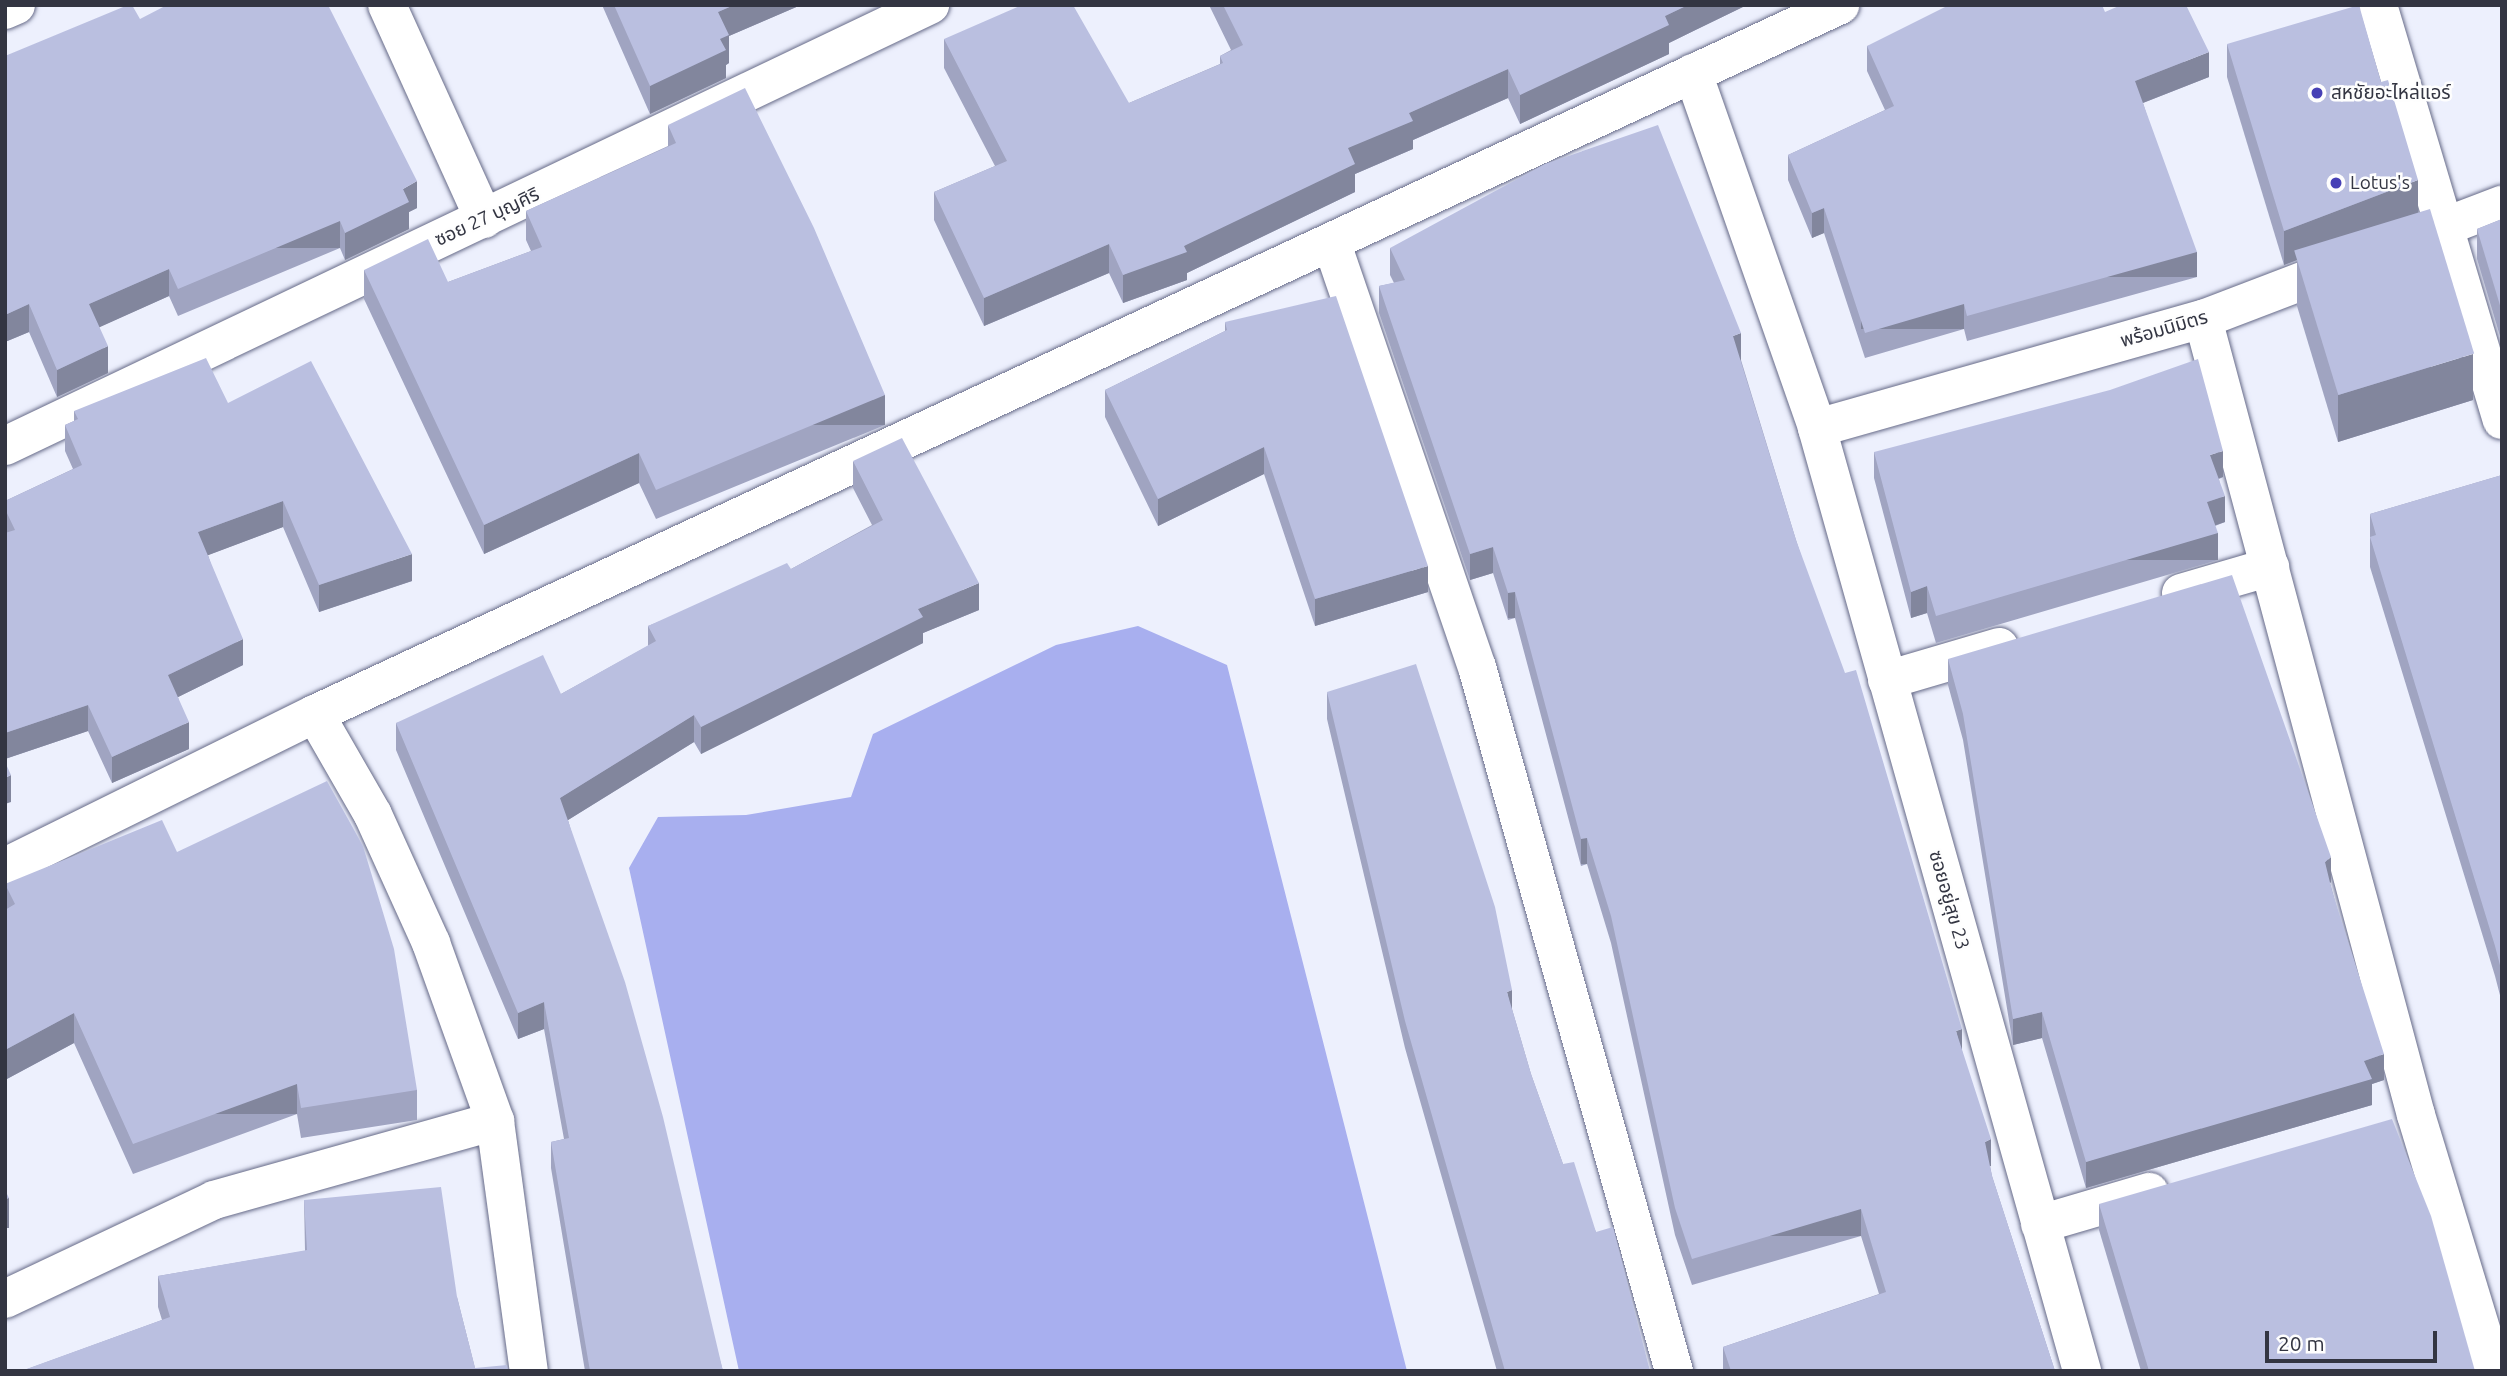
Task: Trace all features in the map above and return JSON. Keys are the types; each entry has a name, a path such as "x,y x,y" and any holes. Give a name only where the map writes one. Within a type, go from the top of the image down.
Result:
{"street":[{"path":"5,10 16,5"},
{"path":"387,5 484,219"},
{"name":"ซอย 27 บุญศิริ","path":"5,446 930,5"},
{"path":"5,867 315,714 1332,244 1840,5"},
{"path":"2378,5 2449,229 2502,420"},
{"name":"ซอยอยู่สุข 23","path":"1693,73 1817,428 2082,1371"},
{"name":"พร้อมนิมิตร","path":"1817,428 2203,319 2449,229 2502,205"},
{"path":"1332,244 1477,667 1674,1371"},
{"path":"2203,319 2416,1115 2494,1371"},
{"path":"2151,602 2270,568"},
{"path":"1887,680 2032,637"},
{"path":"315,714 373,815 431,943 495,1121 529,1371"},
{"path":"2375,1127 2416,1115"},
{"path":"5,1299 214,1200 495,1121"},
{"path":"2040,1224 2188,1181"}],"water":[{"path":"1138,626 1227,665 1407,1371 739,1371 629,868 658,817 746,815 851,797 873,734 1056,645"}],"building":[{"path":"132,5 140,19 167,5 328,5 417,181 403,189 409,202 345,233 340,221 178,289 169,269 89,304 108,346 57,370 29,304 5,315 5,56"},
{"path":"614,5 734,5 718,12 729,35 720,39 726,50 650,86"},
{"path":"1022,5 1073,5 1129,103 1223,63 1220,56 1243,45 1223,5 1688,5 1665,16 1669,25 1520,95 1508,69 1409,113 1413,121 1348,148 1355,164 1184,246 1187,252 1123,275 1109,244 984,298 934,192 1007,161 944,39"},
{"path":"1949,5 2102,5 2105,12 2121,5 2186,5 2209,52 2135,81 2197,252 1967,316 1964,304 1865,333 1824,208 1812,213 1788,155 1894,106 1867,46"},
{"path":"2359,5 2381,82 2388,80 2418,180 2284,231 2227,44"},
{"path":"745,88 814,228 885,395 656,490 639,453 484,525 364,270 428,239 448,282 542,247 526,211 676,143 668,125"},
{"path":"1658,125 1741,333 1733,336 1796,540 1845,673 1856,670 1962,1029 1956,1031 1991,1139 1985,1142 1992,1176 2055,1371 1731,1371 1723,1347 1886,1292 1861,1209 1692,1259 1675,1208 1611,916 1587,838 1581,839 1515,592 1508,593 1493,547 1470,554 1379,286 1405,280 1390,248 1545,164"},
{"path":"2430,209 2474,353 2338,395 2294,251"},
{"path":"2502,219 2502,312 2477,229"},
{"path":"1336,296 1428,566 1315,599 1264,447 1158,499 1105,390 1227,330 1225,322"},
{"path":"206,358 228,403 311,361 412,554 319,585 283,501 198,532 243,639 168,675 189,722 112,757 88,705 5,733 5,533 15,530 5,509 5,501 82,465 65,425 78,419 74,411"},
{"path":"2198,359 2223,451 2210,455 2225,496 2207,502 2218,533 1936,616 1927,586 1911,592 1874,452 2110,390"},
{"path":"902,438 979,583 918,609 923,617 701,727 694,715 560,798 625,982 663,1117 723,1371 590,1371 551,1142 569,1138 544,1002 518,1013 396,723 543,655 561,694 656,641 648,626 787,563 791,569 883,520 853,461"},
{"path":"2502,475 2502,973 2370,537 2376,535 2370,514"},
{"path":"2232,575 2331,857 2325,862 2332,891 2384,1054 2364,1061 2372,1079 2086,1162 2042,1012 2013,1019 1963,714 1948,659"},
{"path":"1416,664 1495,907 1512,990 1507,992 1531,1074 1563,1164 1574,1162 1596,1232 1613,1227 1650,1371 1505,1371 1405,1021 1327,692"},
{"path":"5,762 11,775 5,778"},
{"path":"327,781 363,846 394,949 417,1090 301,1108 297,1084 133,1144 74,1013 5,1050 5,910 15,904 5,884 162,820 177,852"},
{"path":"2392,1119 2431,1216 2475,1371 2149,1371 2099,1204"},
{"path":"441,1187 457,1297 475,1368 507,1365 508,1371 21,1371 170,1317 158,1276 307,1250 304,1200"}],"place":[{"name":"สหชัยอะไหล่แอร์","path":"2317,93"},
{"name":"Lotus's","path":"2336,183"}]}
